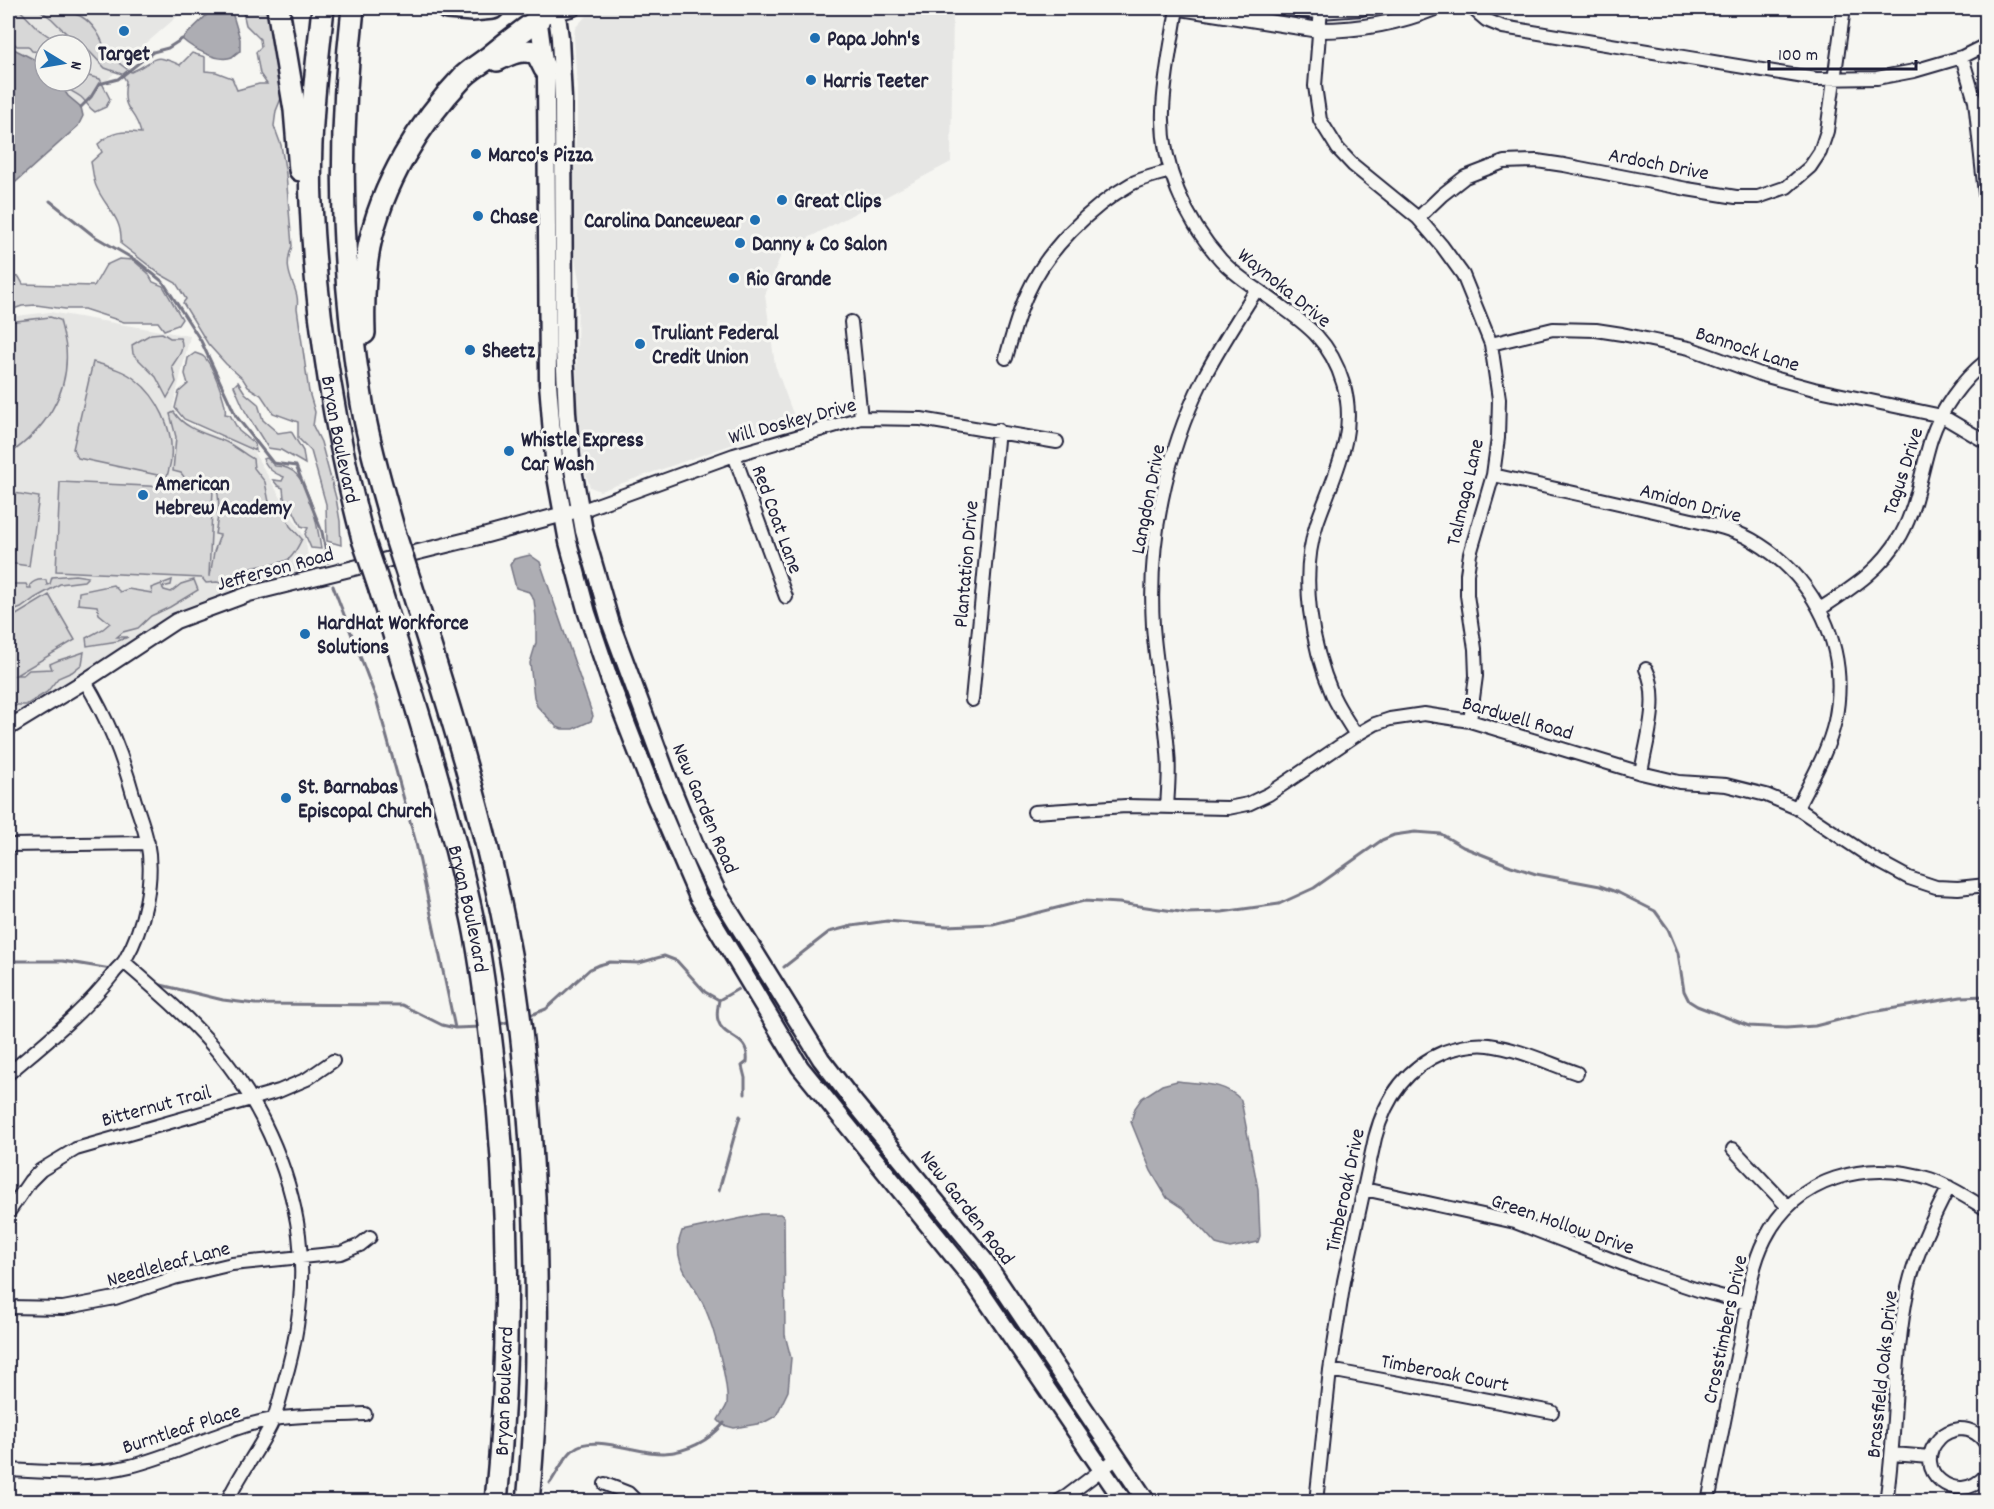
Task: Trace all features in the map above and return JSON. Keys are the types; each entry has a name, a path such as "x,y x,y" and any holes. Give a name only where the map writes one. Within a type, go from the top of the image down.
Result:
{"highway":[{"path":"278,8 295,110 305,233 320,326"},
{"name":"Bryan Boulevard","path":"323,8 313,107 311,201 320,326 335,418 363,539 437,771 473,921 485,993 498,1099 505,1234 502,1444 496,1502"},
{"name":"Bryan Boulevard","path":"353,8 345,89 342,153 344,248 362,406 394,532 483,825 510,956 519,1019 530,1123 536,1285 533,1429 528,1502"},
{"path":"447,8 472,10 493,8"},
{"path":"380,480 364,345 364,292 369,247 386,194 400,164 438,108 464,76 547,11"},
{"path":"474,69 516,51 525,50 537,53 545,69"}],"main road":[{"name":"New Garden Road","path":"547,11 545,69 548,384 554,460 562,514 587,613 652,790 698,897 800,1067 972,1279 1124,1502"},
{"name":"New Garden Road","path":"547,11 563,99 563,291 567,413 580,511 611,624 697,850 717,891 821,1059 984,1260 1147,1502"},
{"path":"618,702 634,724 646,751 652,754 658,751"},
{"path":"814,1083 824,1075 833,1082 844,1097 854,1102"},
{"path":"854,1131 871,1140 885,1155 890,1155 895,1151"},
{"path":"889,1174 891,1169 899,1167 916,1185 932,1195"},
{"path":"1066,1416 1081,1404"}],"street":[{"path":"547,11 574,8"},
{"path":"1179,8 1319,30 1376,26 1435,8"},
{"name":"Waynoka Drive","path":"1179,8 1163,111 1170,171 1187,211 1222,261 1318,334 1333,359 1343,382 1348,402 1348,428 1343,454 1316,525 1311,555 1309,600 1312,629 1319,659 1334,698 1356,735"},
{"path":"1282,8 1362,8"},
{"path":"1472,8 1486,20 1503,27 1816,79 1877,78 1914,71 1962,57 1986,45"},
{"name":"Ardoch Drive","path":"1418,218 1465,177 1504,162 1538,161 1736,197 1758,197 1775,193 1798,179 1820,152 1827,131 1836,80 1844,8"},
{"name":"Talmaga Lane","path":"1320,9 1315,86 1320,120 1338,149 1353,165 1418,218 1442,246 1462,275 1491,344 1499,399 1497,438 1493,475 1470,554 1467,574 1467,595 1475,649 1476,676 1470,721"},
{"path":"1962,57 1975,101 1986,203"},
{"path":"1006,358 1028,291 1059,245 1093,211 1132,184 1170,171"},
{"name":"Langdon Drive","path":"1167,807 1169,755 1154,626 1152,577 1155,535 1172,458 1185,420 1203,380 1257,289"},
{"path":"851,322 861,418"},
{"name":"Bannock Lane","path":"1491,344 1553,329 1607,332 1689,348 1763,375 1814,389 1942,416 1986,442"},
{"name":"Tagus Drive","path":"1820,609 1866,579 1887,556 1909,517 1932,437 1942,416 1965,382 1986,361"},
{"name":"Will Doskey Drive","path":"580,511 734,455 861,418 921,419 998,430 1057,442"},
{"name":"Plantation Drive","path":"972,700 998,430"},
{"name":"Red Coat Lane","path":"734,455 786,597"},
{"name":"Amidon Drive","path":"1493,475 1715,525 1751,539 1776,557 1802,582 1820,609 1834,644 1839,698 1825,751 1797,808"},
{"name":"Jefferson Road","path":"8,728 177,621 219,604 249,594 580,511"},
{"path":"1641,773 1654,695 1646,669"},
{"path":"8,1074 84,1006 124,962 137,934 147,897 148,843 122,755 104,713 85,681"},
{"name":"Bardwell Road","path":"1034,812 1126,806 1228,808 1248,804 1269,794 1356,735 1390,719 1424,714 1470,721 1641,773 1679,782 1726,785 1766,795 1797,808 1872,858 1910,878 1936,887 1958,888 1986,885"},
{"path":"8,845 66,846 148,843"},
{"path":"124,962 173,1004 214,1047 251,1100 271,1137 282,1167 299,1235 300,1307 292,1355 274,1419 227,1502"},
{"name":"Timberoak Drive","path":"1316,1502 1330,1370 1344,1281 1381,1116 1389,1099 1402,1080 1417,1066 1430,1058 1466,1046 1490,1045 1513,1050 1577,1073"},
{"name":"Bitternut Trail","path":"8,1214 30,1181 41,1170 76,1149 279,1091 307,1079 333,1061"},
{"path":"1733,1149 1787,1206"},
{"name":"Crosstimbers Drive","path":"1708,1502 1752,1276 1765,1239 1787,1206 1822,1184 1846,1175 1878,1171 1914,1175 1949,1187 1986,1209"},
{"name":"Brassfield Oaks Drive","path":"1886,1502 1893,1454 1902,1326 1909,1286 1927,1232 1949,1187"},
{"name":"Green Hollow Drive","path":"1364,1189 1515,1222 1641,1271 1701,1291 1747,1303"},
{"name":"Needleleaf Lane","path":"8,1307 63,1308 115,1298 174,1278 232,1264 341,1253 360,1245 370,1237"},
{"name":"Timberoak Court","path":"1330,1370 1552,1412"},
{"name":"Burntleaf Place","path":"8,1470 67,1473 113,1470 159,1458 214,1437 274,1419 365,1414"},
{"path":"1986,1444 1977,1434 1969,1430 1952,1430 1937,1440 1930,1457 1935,1476 1942,1484 1951,1488 1960,1490 1971,1488 1986,1475"},
{"path":"1893,1454 1930,1457"},
{"path":"1058,1502 1117,1458"},
{"path":"605,1484 628,1493 637,1502"}],"shaded area":[{"path":"8,8 187,8 127,60 81,107 66,93 93,93 93,33 33,33 33,59 8,46"},
{"path":"8,8 18,8 44,33 33,33 33,51 28,46 17,46 8,38"},
{"path":"37,8 65,8 82,17 96,31 104,48 119,58 119,63 131,72 158,58 180,65 192,53 205,57 205,71 232,78 237,90 267,84 260,74 256,52 261,47 260,39 246,25 242,8 269,8 284,91 276,111 274,126 281,145 286,174 292,246 288,266 296,293 309,392 315,412 313,426 321,442 336,498 341,545 327,541 326,504 311,451 298,438 298,422 273,413 261,395 248,387 208,344 183,303 186,299 176,283 160,274 121,244 119,227 96,186 91,162 102,152 98,144 113,134 141,133 125,99 126,81 122,74 105,68 93,55 93,33 66,33"},
{"path":"224,8 232,12 240,39 240,51 232,57 213,56 182,39 212,10"},
{"path":"616,8 953,8 951,162 782,252 765,295 775,365 796,422 600,491 590,487 583,464 576,411 578,292 580,286 573,247 572,185 577,126 574,37 575,28 586,16"},
{"path":"8,46 33,59 33,93 66,93 81,107 83,116 78,126 8,189"},
{"path":"93,77 100,79 110,99 106,107 95,112 75,93 93,93"},
{"path":"119,259 133,260 148,273 153,282 163,286 182,319 178,325 164,330 158,322 124,322 84,309 36,305 22,306 8,311 8,276 19,277 23,284 94,286 106,265"},
{"name":"American Hebrew Academy","path":"50,312 190,336 173,407 176,415 182,421 253,451 305,538 312,578 176,621 8,728 8,317"},
{"path":"50,317 60,320 64,338 66,365 64,381 52,410 43,423 33,435 8,455 8,322"},
{"path":"162,333 170,338 180,338 182,342 180,352 172,366 176,382 167,398 156,377 133,354 132,345 151,334"},
{"path":"195,353 204,357 211,368 222,394 225,414 230,415 239,431 255,444 256,451 184,419 175,408 179,392 188,384 185,374 188,358"},
{"path":"93,362 131,377 144,387 158,405 170,436 171,460 167,477 78,458 73,449"},
{"path":"238,382 245,393 258,404 263,420 278,433 291,431 303,451 305,464 281,450 268,448 245,411 234,386"},
{"path":"174,412 191,428 228,443 253,459 254,468 265,482 269,502 281,505 290,526 302,539 293,555 282,562 251,568 237,577 232,586 217,582 206,583 202,578 56,571 60,482 213,489 210,576 214,552 220,535 215,534 219,510 218,492 216,486 195,477 188,482 181,473 173,471 176,437 170,414"},
{"path":"267,458 275,466 292,471 302,482 313,510 321,549 311,548 305,534 308,528 301,526 290,504 284,498 283,488 273,480 282,481 284,477 269,468 263,459"},
{"path":"8,492 39,497 29,566 8,563"},
{"path":"530,555 540,562 593,716 591,721 573,729 557,727 537,706 534,697 530,663 536,643 534,600 529,592 516,588 510,565 514,559"},
{"path":"75,575 88,577 84,581 60,584 21,608 8,613 8,584 26,584 28,588 31,588 30,585 37,580 46,580 47,585 50,584 52,577"},
{"path":"172,580 171,585 162,587 164,590 171,592 181,584 194,580 198,590 151,616 138,628 123,632 117,637 128,637 87,646 86,638 110,623 99,614 97,606 78,604 79,592 113,585 120,592 128,589 152,593 151,588"},
{"path":"49,595 75,640 16,675 23,675 29,670 52,669 50,664 84,652 82,664 72,672 58,678 47,692 26,705 17,705 10,709 17,713 8,718 8,620"},
{"path":"1177,1081 1220,1087 1235,1094 1241,1100 1258,1189 1260,1236 1258,1242 1230,1248 1216,1244 1184,1209 1167,1198 1151,1171 1131,1122 1135,1108 1142,1098 1162,1085"},
{"path":"761,1214 780,1214 784,1217 785,1335 791,1358 788,1391 776,1416 763,1423 734,1428 723,1425 718,1420 727,1404 723,1370 709,1317 684,1271 679,1242 682,1231"}],"waterway":[{"path":"81,107 99,84 118,79 153,52 168,48 182,39"},
{"path":"50,201 94,236 137,261 163,282 201,341 236,416 273,463 296,466 322,532 328,562"},
{"path":"333,586 376,698 416,843 455,1028"},
{"path":"784,967 829,932 887,921 947,926 993,924 1084,901 1119,903 1187,913 1222,912 1279,904 1314,888 1382,840 1394,835 1415,832 1441,834 1463,847 1536,874 1600,886 1655,911 1668,929 1678,953 1684,991 1689,1001 1749,1026 1786,1028 1815,1026 1866,1013 1961,997 1986,996"},
{"path":"526,1017 546,1009 590,969 599,965 610,962 639,963 664,956 677,961 705,992 719,1000"},
{"path":"8,961 63,961 111,969"},
{"path":"157,984 223,1000 255,1004 402,1005 442,1025 455,1028 482,1027"},
{"path":"719,1000 738,989"},
{"path":"719,1000 717,1015 721,1026 744,1046 747,1053 747,1062 742,1066 745,1094"},
{"path":"497,1025 511,1021"},
{"path":"719,1190 740,1116"},
{"path":"550,1483 567,1456 582,1445 592,1443 654,1453 673,1452 689,1448 704,1440 724,1423"}],"place":[{"name":"Target","path":"124,31"},
{"name":"Papa John's","path":"815,38"},
{"name":"Harris Teeter","path":"811,80"},
{"name":"Marco's Pizza","path":"476,154"},
{"name":"Great Clips","path":"782,200"},
{"name":"Chase","path":"478,216"},
{"name":"Carolina Dancewear","path":"755,220"},
{"name":"Danny & Co Salon","path":"740,243"},
{"name":"Rio Grande","path":"734,278"},
{"name":"Truliant Federal Credit Union","path":"640,344"},
{"name":"Sheetz","path":"470,350"},
{"name":"Whistle Express Car Wash","path":"509,451"},
{"name":"American Hebrew Academy","path":"143,495"},
{"name":"HardHat Workforce Solutions","path":"305,634"},
{"name":"St. Barnabas Episcopal Church","path":"286,798"}]}
